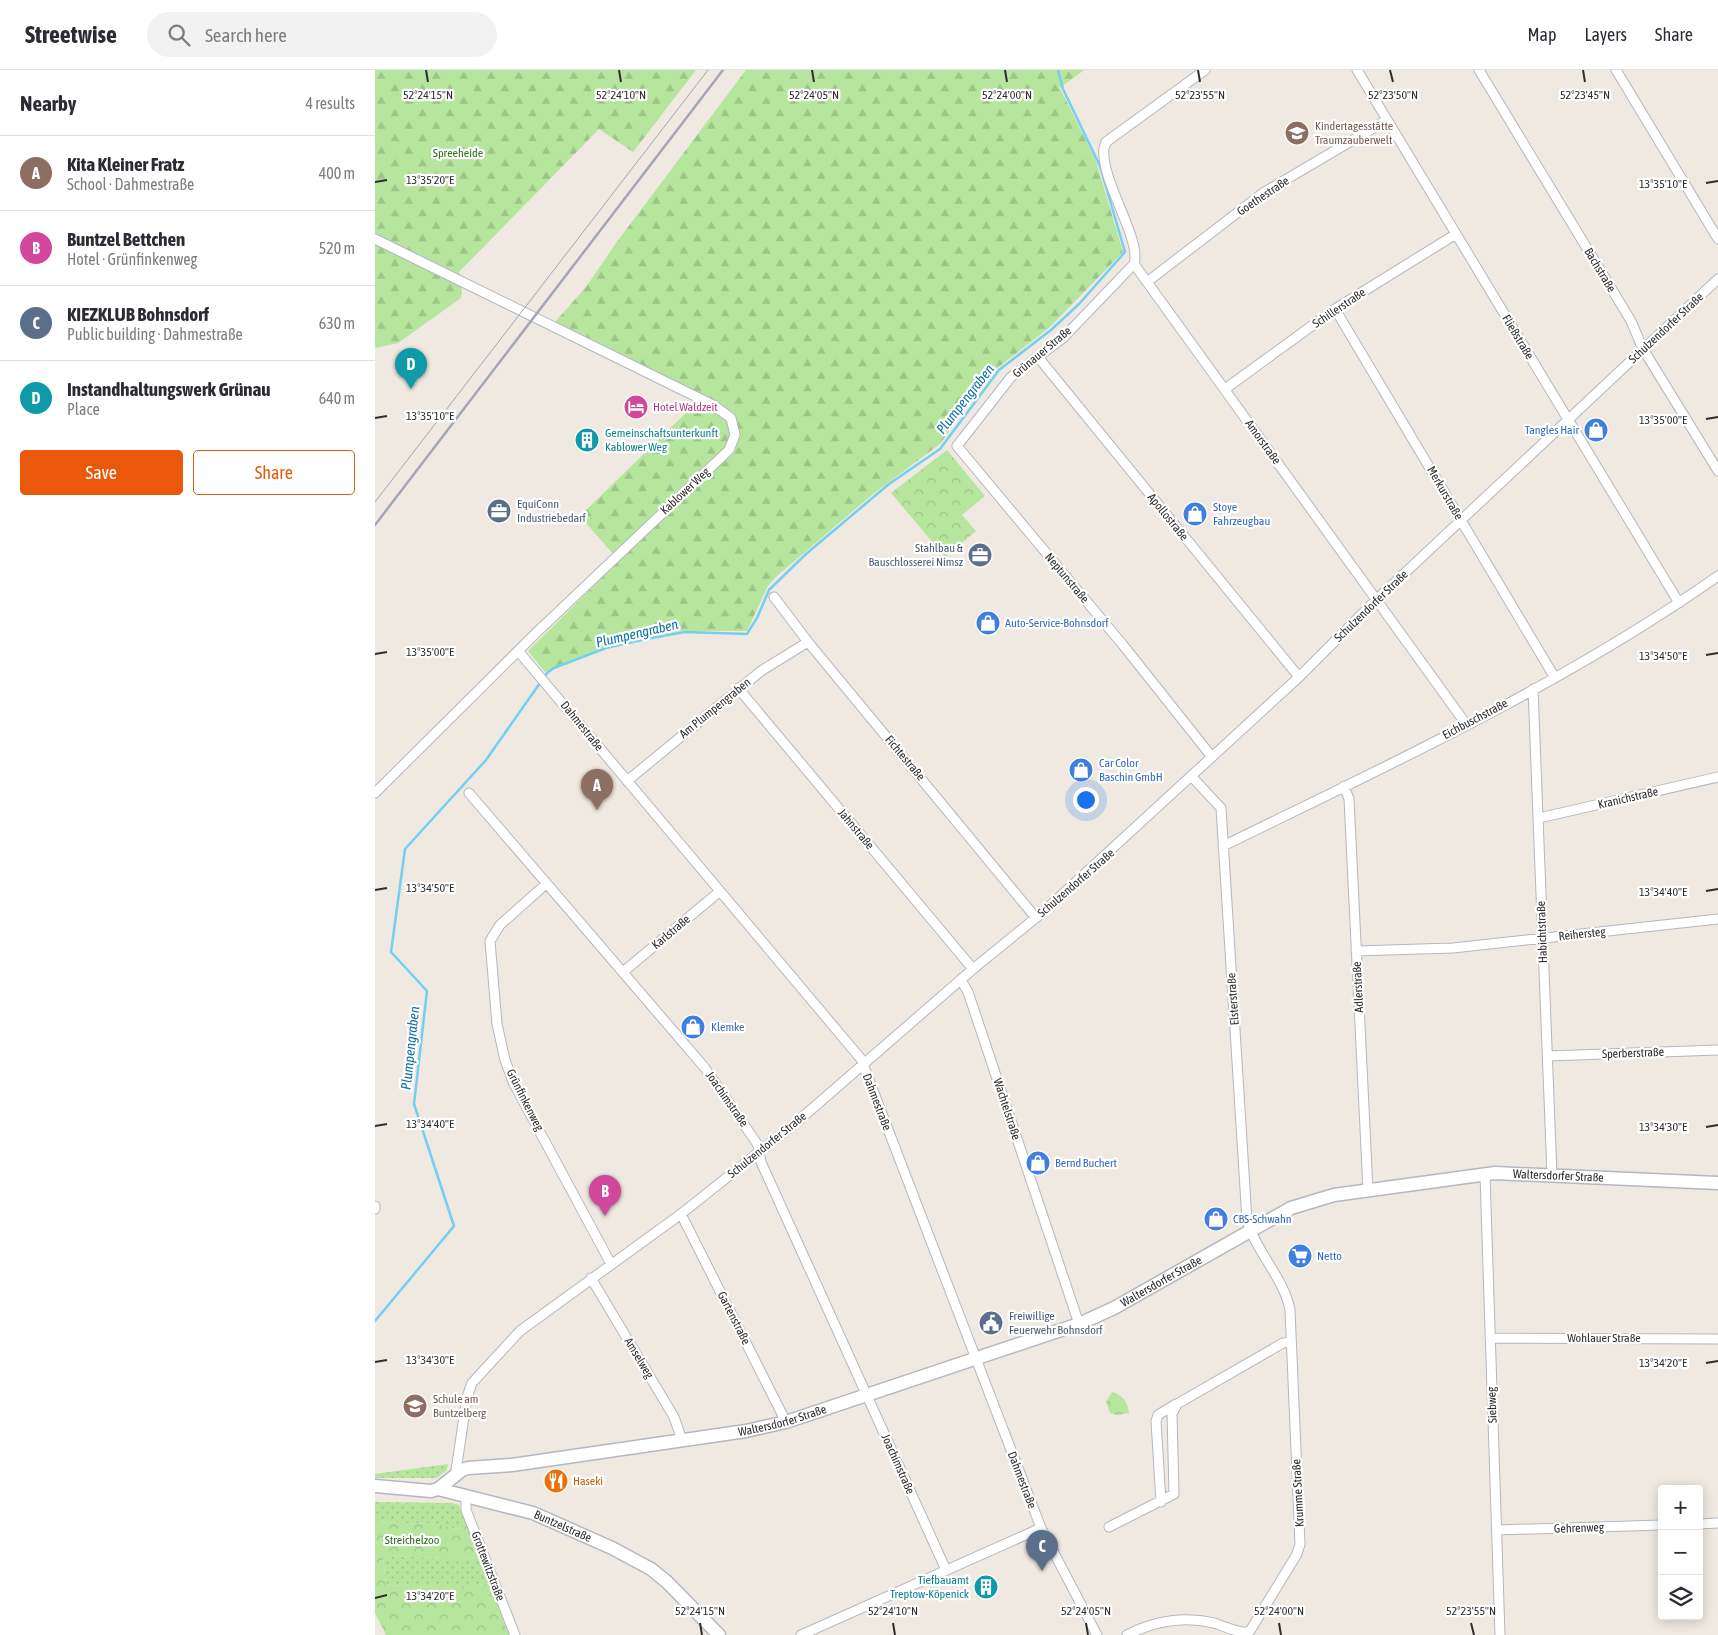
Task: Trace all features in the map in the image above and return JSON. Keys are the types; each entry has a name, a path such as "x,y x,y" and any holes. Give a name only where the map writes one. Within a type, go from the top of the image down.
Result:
{"street":[{"path":"1134,264 1135,248 1116,200 1103,152 1106,142 1205,70"},
{"name":"Fließstraße","path":"1357,70 1679,604"},
{"name":"Bachstraße","path":"1479,70 1631,321 1643,349 1718,471"},
{"path":"1616,70 1718,240"},
{"name":"Goethestraße","path":"1147,282 1263,193 1387,120"},
{"name":"Schillerstraße","path":"1225,389 1335,309 1457,234"},
{"name":"Kablower Weg","path":"375,240 713,405 731,418 735,435 729,450 617,555 375,793"},
{"name":"Amorstraße","path":"1134,264 1466,724"},
{"name":"Grünauer Straße","path":"957,446 1011,377 1063,338 1134,264"},
{"name":"Schulzendorfer Straße","path":"455,1477 467,1397 475,1378 520,1331 681,1214 759,1152 864,1066 973,969 1037,918 1299,677 1376,600 1718,279"},
{"name":"Merkurstraße","path":"1335,309 1555,678"},
{"name":"Apollostraße","path":"1038,357 1299,677"},
{"name":"Neptunstraße","path":"957,446 1123,645 1212,757"},
{"name":"Eichbuschstraße","path":"1223,846 1555,678 1679,604 1718,576"},
{"name":"Fichtestraße","path":"774,597 808,642 1037,918"},
{"name":"Am Plumpengraben","path":"627,781 738,688 761,671 808,642"},
{"name":"Dahmestraße","path":"519,652 719,892 857,1053 864,1066 1041,1528 1097,1635"},
{"name":"Jahnstraße","path":"738,688 973,969"},
{"name":"Habichtstraße","path":"1533,689 1552,1175"},
{"name":"Elsterstraße","path":"1192,777 1221,808 1247,1220 1250,1231"},
{"name":"Kranichstraße","path":"1539,818 1718,777"},
{"name":"Adlerstraße","path":"1344,786 1349,799 1368,1190"},
{"name":"Joachimstraße","path":"469,793 705,1068 758,1145 761,1162 946,1570"},
{"name":"Grünfinkenweg","path":"546,884 500,925 490,941 497,1024 505,1060 514,1084 611,1264"},
{"name":"Karlstraße","path":"623,972 719,892"},
{"name":"Reihersteg","path":"1356,951 1453,948 1718,919"},
{"name":"Wachtelstraße","path":"961,980 968,992 1079,1324"},
{"name":"Sperberstraße","path":"1548,1056 1718,1050"},
{"name":"Waltersdorfer Straße","path":"439,1489 468,1468 512,1465 757,1429 786,1422 1079,1324 1115,1308 1291,1208 1307,1202 1368,1190 1485,1175 1552,1175 1718,1184"},
{"name":"Siebweg","path":"1485,1175 1500,1635"},
{"name":"Gartenstraße","path":"681,1214 786,1422"},
{"name":"Krumme Straße","path":"1250,1231 1289,1304 1300,1544 1297,1554 1253,1633"},
{"name":"Amselweg","path":"591,1278 674,1417 682,1440"},
{"name":"Wohlauer Straße","path":"1490,1338 1718,1339"},
{"path":"1161,1502 1156,1421 1158,1415 1283,1343 1291,1342"},
{"path":"1109,1528 1174,1494 1171,1421 1177,1404"},
{"name":"Buntzelstraße","path":"375,1486 431,1491 439,1489 533,1513 561,1523 630,1557 667,1582 719,1635"},
{"name":"Grottewitzstraße","path":"466,1497 466,1510 515,1635"},
{"path":"1703,1524 1718,1523"},
{"name":"Gehrenweg","path":"1497,1530 1658,1525"},
{"path":"801,1635 1041,1528"},
{"path":"1127,1635 1156,1623 1184,1620 1216,1624 1242,1633 1253,1633"}],"green space":[{"name":"Spreeheide","path":"375,70 696,70 633,152 599,129 459,272 461,298 398,343 375,348"},
{"path":"746,70 1084,70 1060,88 1096,161 1123,252 1050,327 996,369 978,389 940,444 873,494 777,576 768,586 747,631 682,631 604,647 545,672 528,651 617,563 612,553 580,516 694,405 699,394 555,322 586,287 616,243"},
{"path":"947,450 985,496 962,515 976,531 945,557 891,493"},
{"path":"1112,1392 1124,1400 1129,1413 1117,1415 1110,1413 1106,1402"},
{"path":"448,1464 447,1470 436,1478 375,1478 375,1474"},
{"path":"375,1502 453,1503 459,1505 467,1526 457,1529 436,1524 375,1522"},
{"name":"Streichelzoo","path":"375,1522 436,1524 457,1529 467,1526 479,1559 383,1556 386,1585 465,1588 489,1583 509,1635 386,1635 375,1613"},
{"path":"383,1556 479,1559 489,1583 465,1588 386,1585"}],"waterway":[{"name":"Plumpengraben","path":"375,1321 454,1226 414,1104 427,991 391,952 405,849 486,760 547,673 554,668 606,648 685,632 747,634 757,618 769,590 806,554 889,484 940,449 999,370 1051,330 1079,304 1125,252 1100,166 1063,89 1058,70"}],"tram line":[{"path":"375,502 708,70"}],"railway":[{"path":"375,525 723,70"}],"place":[{"name":"Kindertagesstätte Traumzauberwelt","path":"1297,133"},
{"name":"Instandhaltungswerk Grünau","path":"411,389"},
{"name":"Hotel Waldzeit","path":"636,407"},
{"name":"Tangles Hair","path":"1596,430"},
{"name":"Gemeinschaftsunterkunft Kablower Weg","path":"587,440"},
{"name":"EquiConn Industriebedarf","path":"499,511"},
{"name":"Stoye Fahrzeugbau","path":"1195,514"},
{"name":"Stahlbau & Bauschlosserei Nimsz","path":"980,555"},
{"name":"Auto-Service-Bohnsdorf","path":"988,623"},
{"name":"Car Color Baschin GmbH","path":"1081,770"},
{"name":"Kita Kleiner Fratz","path":"597,810"},
{"name":"Klemke","path":"693,1027"},
{"name":"Bernd Buchert","path":"1038,1163"},
{"name":"Buntzel Bettchen","path":"605,1216"},
{"name":"CBS-Schwahn","path":"1216,1219"},
{"name":"Netto","path":"1300,1256"},
{"name":"Freiwillige Feuerwehr Bohnsdorf","path":"991,1323"},
{"name":"Schule am Buntzelberg","path":"415,1406"},
{"name":"Haseki","path":"556,1481"},
{"name":"KIEZKLUB Bohnsdorf","path":"1042,1571"},
{"name":"Tiefbauamt Treptow-Köpenick","path":"986,1587"}]}
